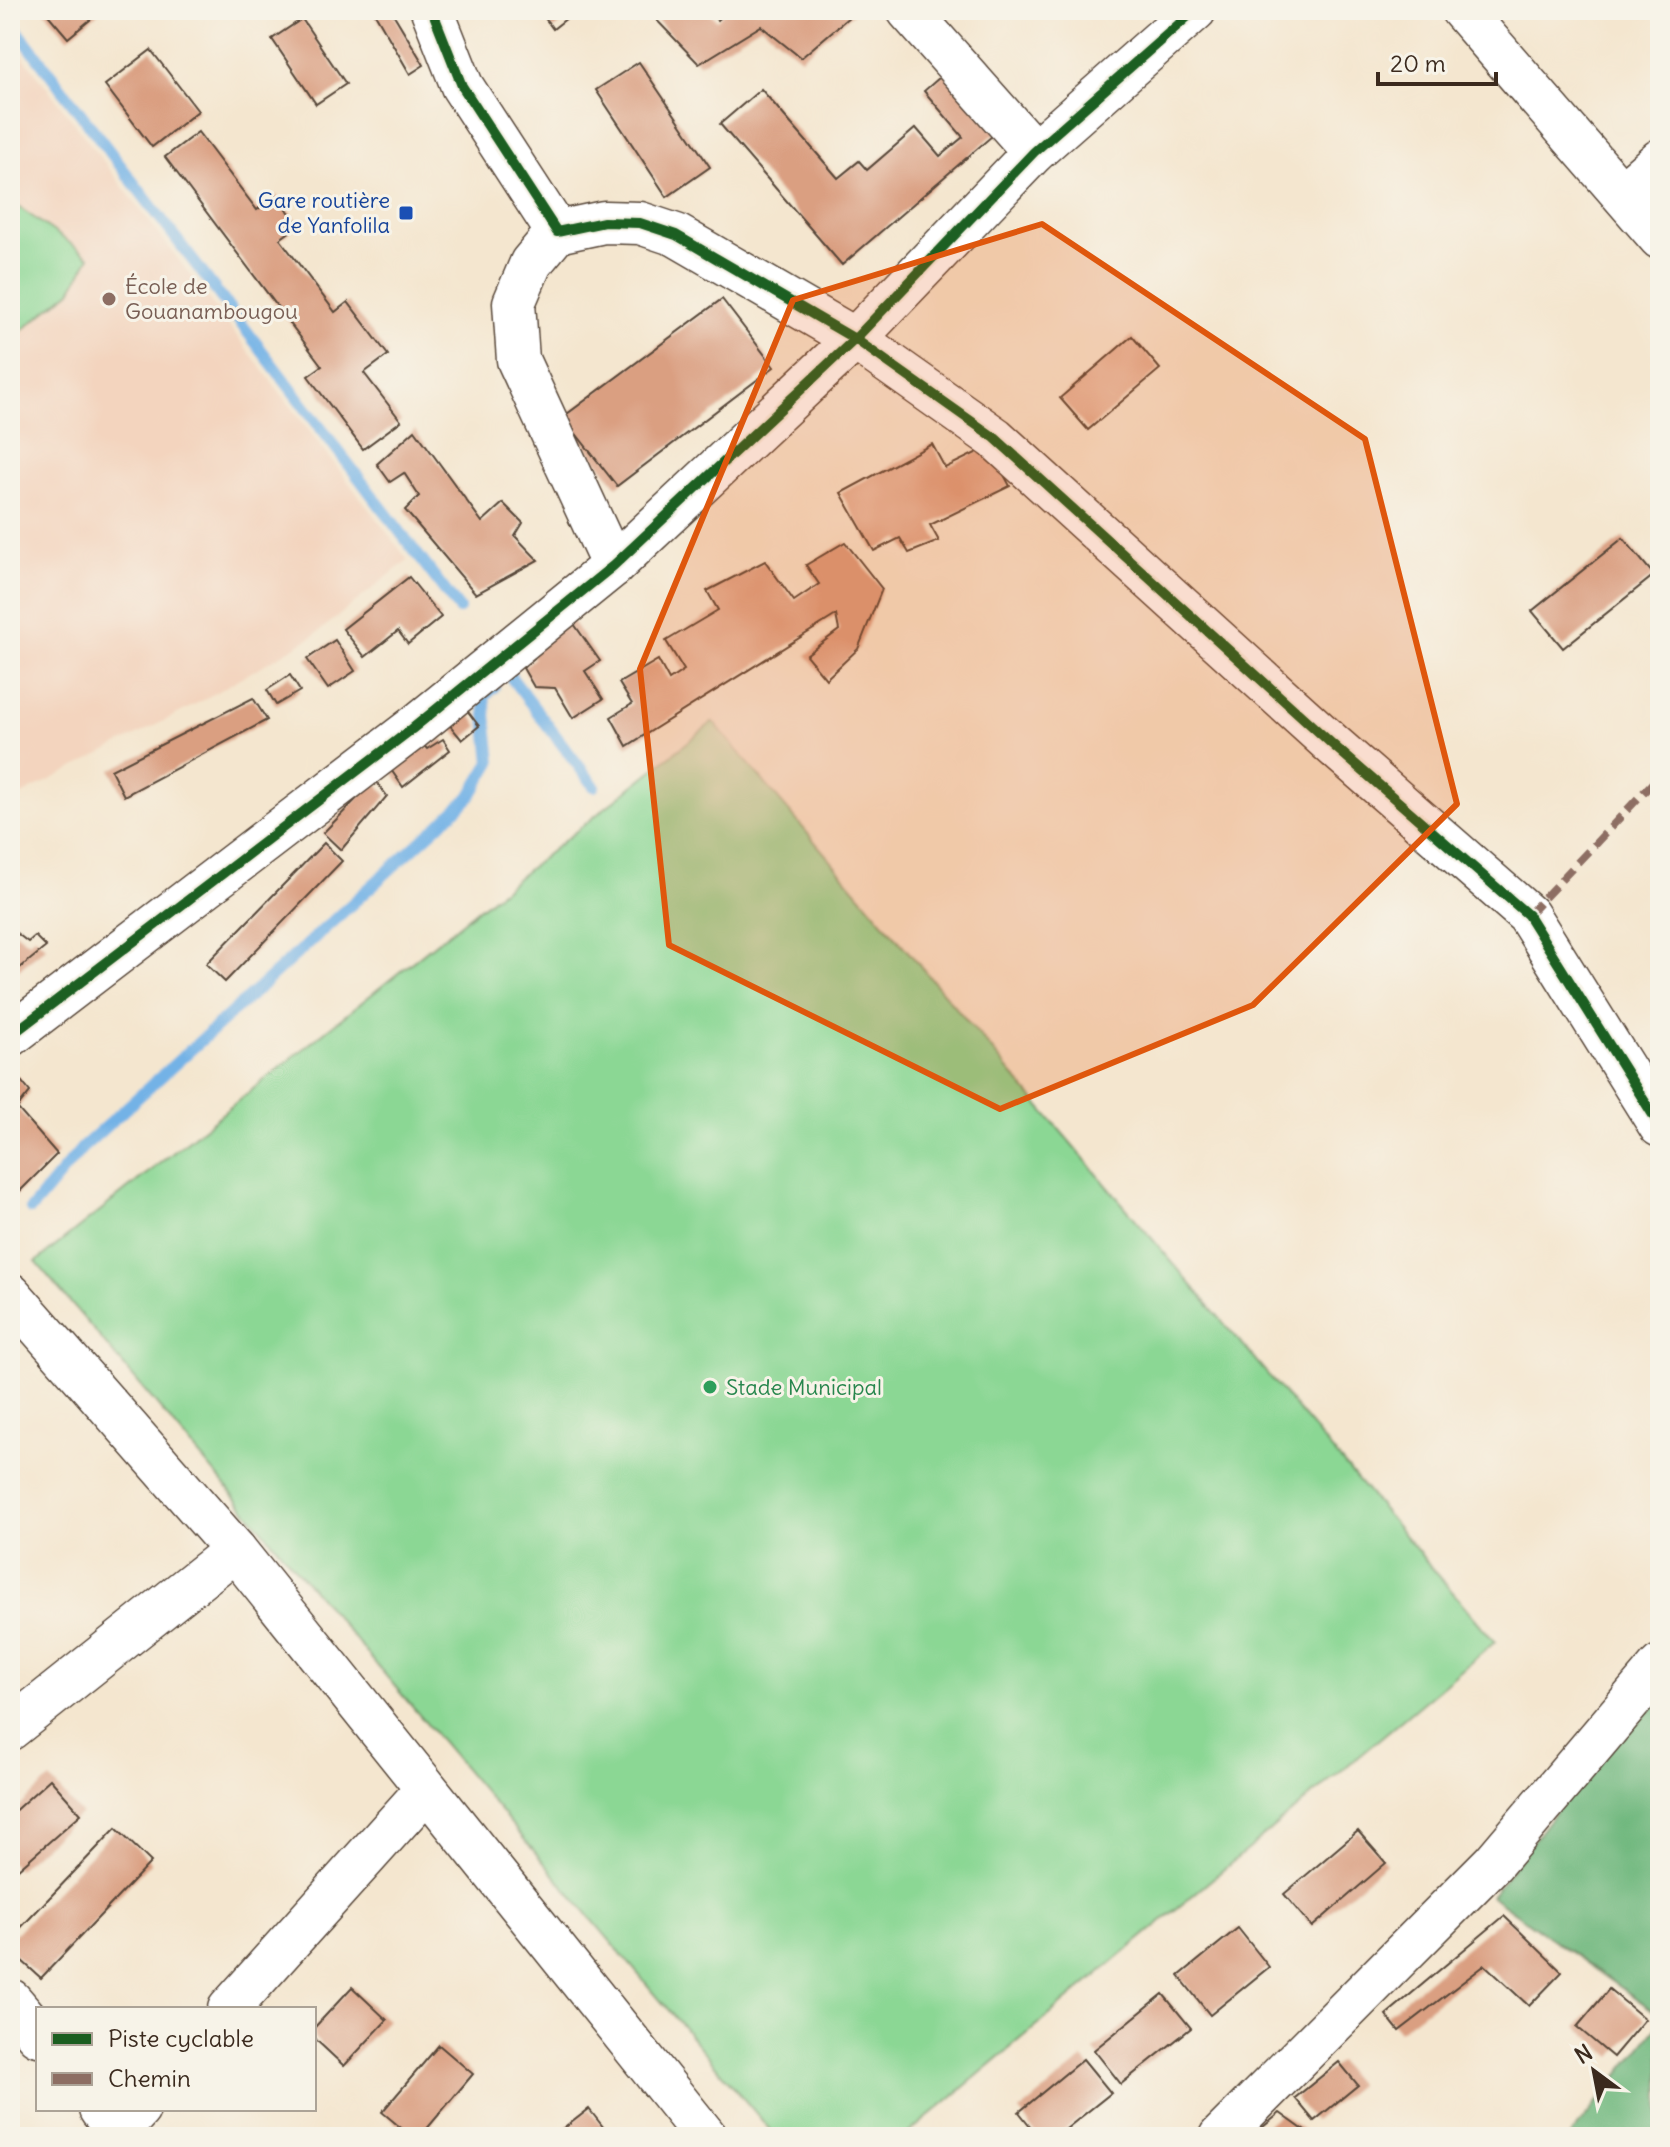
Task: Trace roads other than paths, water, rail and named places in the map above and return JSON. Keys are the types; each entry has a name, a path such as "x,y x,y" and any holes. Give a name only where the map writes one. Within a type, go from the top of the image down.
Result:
{"main road":[{"path":"10,2001 36,2032"}],"street":[{"path":"432,10 462,86 557,232"},
{"path":"908,10 1034,152"},
{"path":"10,1036 412,729 613,566 855,339 1034,152 1195,10"},
{"path":"1462,10 1660,238"},
{"path":"1622,193 1660,160"},
{"path":"613,566 518,360 514,303 531,263 557,232 604,222 640,223 676,235 855,339 995,438 1332,744 1528,915 1660,1126"},
{"path":"10,1294 235,1550 699,2134"},
{"path":"10,1729 235,1550"},
{"path":"1220,2137 1493,1863 1660,1666"},
{"path":"231,2007 426,1790"}],"waterway":[{"path":"10,21 459,609"},
{"path":"500,663 594,786"},
{"path":"31,1209 82,1148 470,797 491,762 484,696 494,687"}],"place":[{"name":"Gare routière de Yanfolila","path":"406,213"},
{"name":"École de Gouanambougou","path":"109,299"},
{"name":"Stade Municipal","path":"710,1387"}]}
